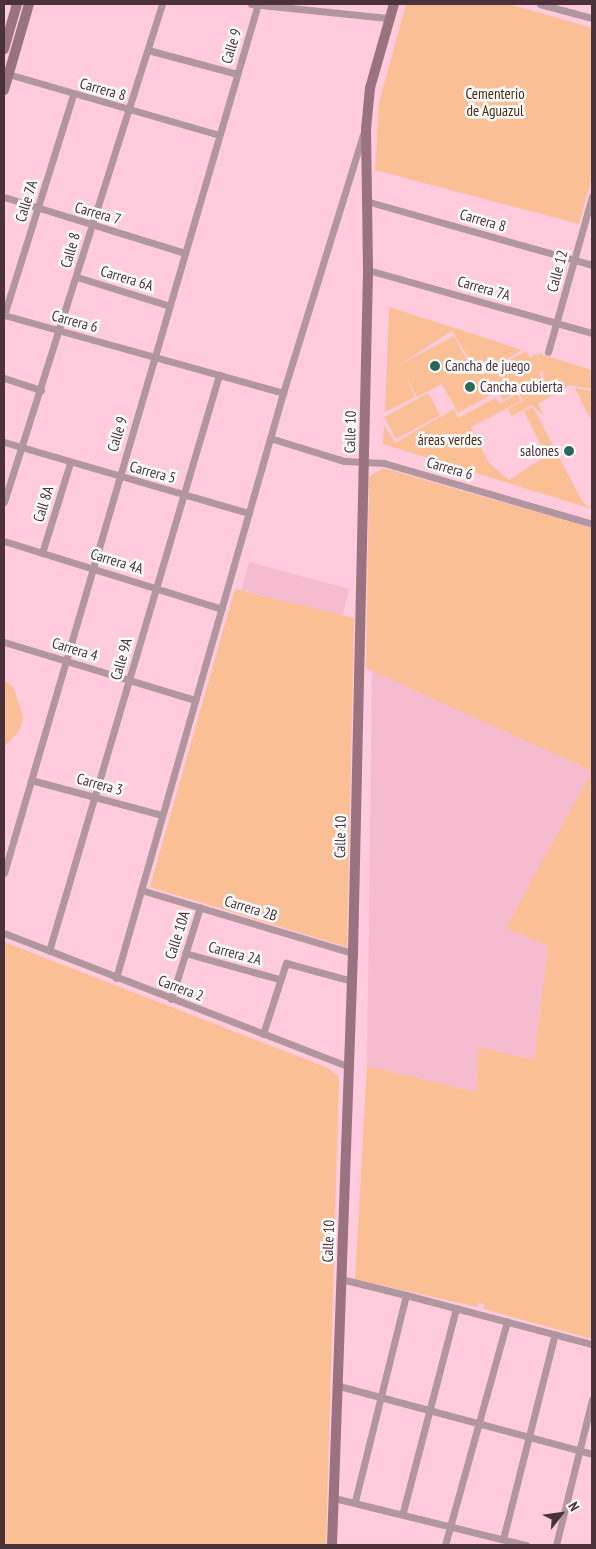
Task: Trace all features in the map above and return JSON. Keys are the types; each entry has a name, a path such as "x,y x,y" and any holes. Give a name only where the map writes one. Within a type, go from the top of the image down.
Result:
{"street":[{"path":"4,49 17,4"},
{"path":"4,90 30,4"},
{"name":"Calle 8","path":"4,502 60,331 162,4"},
{"path":"256,4 390,18"},
{"name":"Calle 9","path":"4,873 90,567 170,306 256,4"},
{"name":"Calle 10","path":"332,1545 353,953 368,270 366,129 370,88 394,4"},
{"path":"540,4 592,18"},
{"path":"148,50 237,74"},
{"name":"Carrera 8","path":"8,74 73,95 219,135"},
{"name":"Calle 7A","path":"4,315 73,95"},
{"name":"Calle 10","path":"116,978 283,393 366,129"},
{"name":"Calle 12","path":"548,352 592,196"},
{"name":"Carrera 7","path":"4,197 185,253"},
{"name":"Carrera 8","path":"366,201 592,265"},
{"name":"Carrera 7A","path":"368,270 592,333"},
{"name":"Carrera 6A","path":"77,277 170,306"},
{"name":"Carrera 6","path":"4,315 283,393"},
{"name":"Calle 9A","path":"49,951 219,375"},
{"path":"4,378 41,390"},
{"name":"Carrera 6","path":"270,438 344,461 384,463 592,524"},
{"path":"4,442 21,447"},
{"name":"Carrera 5","path":"21,447 70,463 249,513"},
{"name":"Call 8A","path":"42,552 70,463"},
{"name":"Carrera 4A","path":"4,541 222,608"},
{"name":"Carrera 4","path":"4,642 195,700"},
{"name":"Carrera 3","path":"31,780 162,815"},
{"name":"Carrera 2B","path":"141,890 353,953"},
{"name":"Calle 10A","path":"171,999 200,908"},
{"name":"Carrera 2","path":"4,933 349,1067"},
{"name":"Carrera 2A","path":"185,953 278,978"},
{"path":"263,1034 283,966 290,962 352,981"},
{"path":"341,1279 507,1320 592,1344"},
{"path":"354,1501 406,1295"},
{"path":"403,1512 428,1408 456,1308"},
{"path":"445,1545 507,1320"},
{"path":"503,1539 555,1334"},
{"path":"339,1386 428,1408 592,1454"},
{"path":"556,1545 592,1398"},
{"path":"334,1498 403,1512 526,1545"}],"shaded area":[{"path":"249,562 349,589 342,617 241,590"},
{"path":"372,669 592,771 507,928 548,946 534,1060 476,1092 367,1066"}],"green space":[{"name":"Cementerio de Aguazul","path":"406,4 509,4 592,28 592,177 579,224 375,170 379,103"},
{"path":"389,307 522,350 489,369 482,359 473,365 452,331 399,365 454,336 471,368 482,362 488,372 526,351 530,358 536,354 542,364 537,353 592,370 592,389 569,385 538,404 544,416 532,405 512,416 508,409 523,401 519,393 544,380 543,370 539,373 542,379 503,400 498,391 458,413 442,384 417,397 404,373 415,397 385,412"},
{"path":"575,388 592,391 592,422"},
{"path":"428,393 440,415 396,439 384,417"},
{"name":"áreas verdes","path":"517,394 521,401 471,427 489,463 509,480 546,456 524,411 533,407 582,501 589,508 592,501 592,509 383,444 384,425 395,443 454,409 458,418 496,398 499,404"},
{"path":"383,468 592,528 592,771 366,668 369,477"},
{"path":"235,589 354,618 347,947 150,887"},
{"path":"4,680 14,688 23,717 20,730 4,747"},
{"path":"592,771 592,1339 484,1309 484,1304 478,1303 477,1307 355,1279 367,1066 476,1092 478,1047 534,1060 548,946 506,928"},
{"path":"4,942 328,1068 339,1077 326,1545 4,1545"}],"place":[{"name":"Cancha de juego","path":"435,366"},
{"name":"Cancha cubierta","path":"470,387"},
{"name":"salones","path":"569,451"}]}
